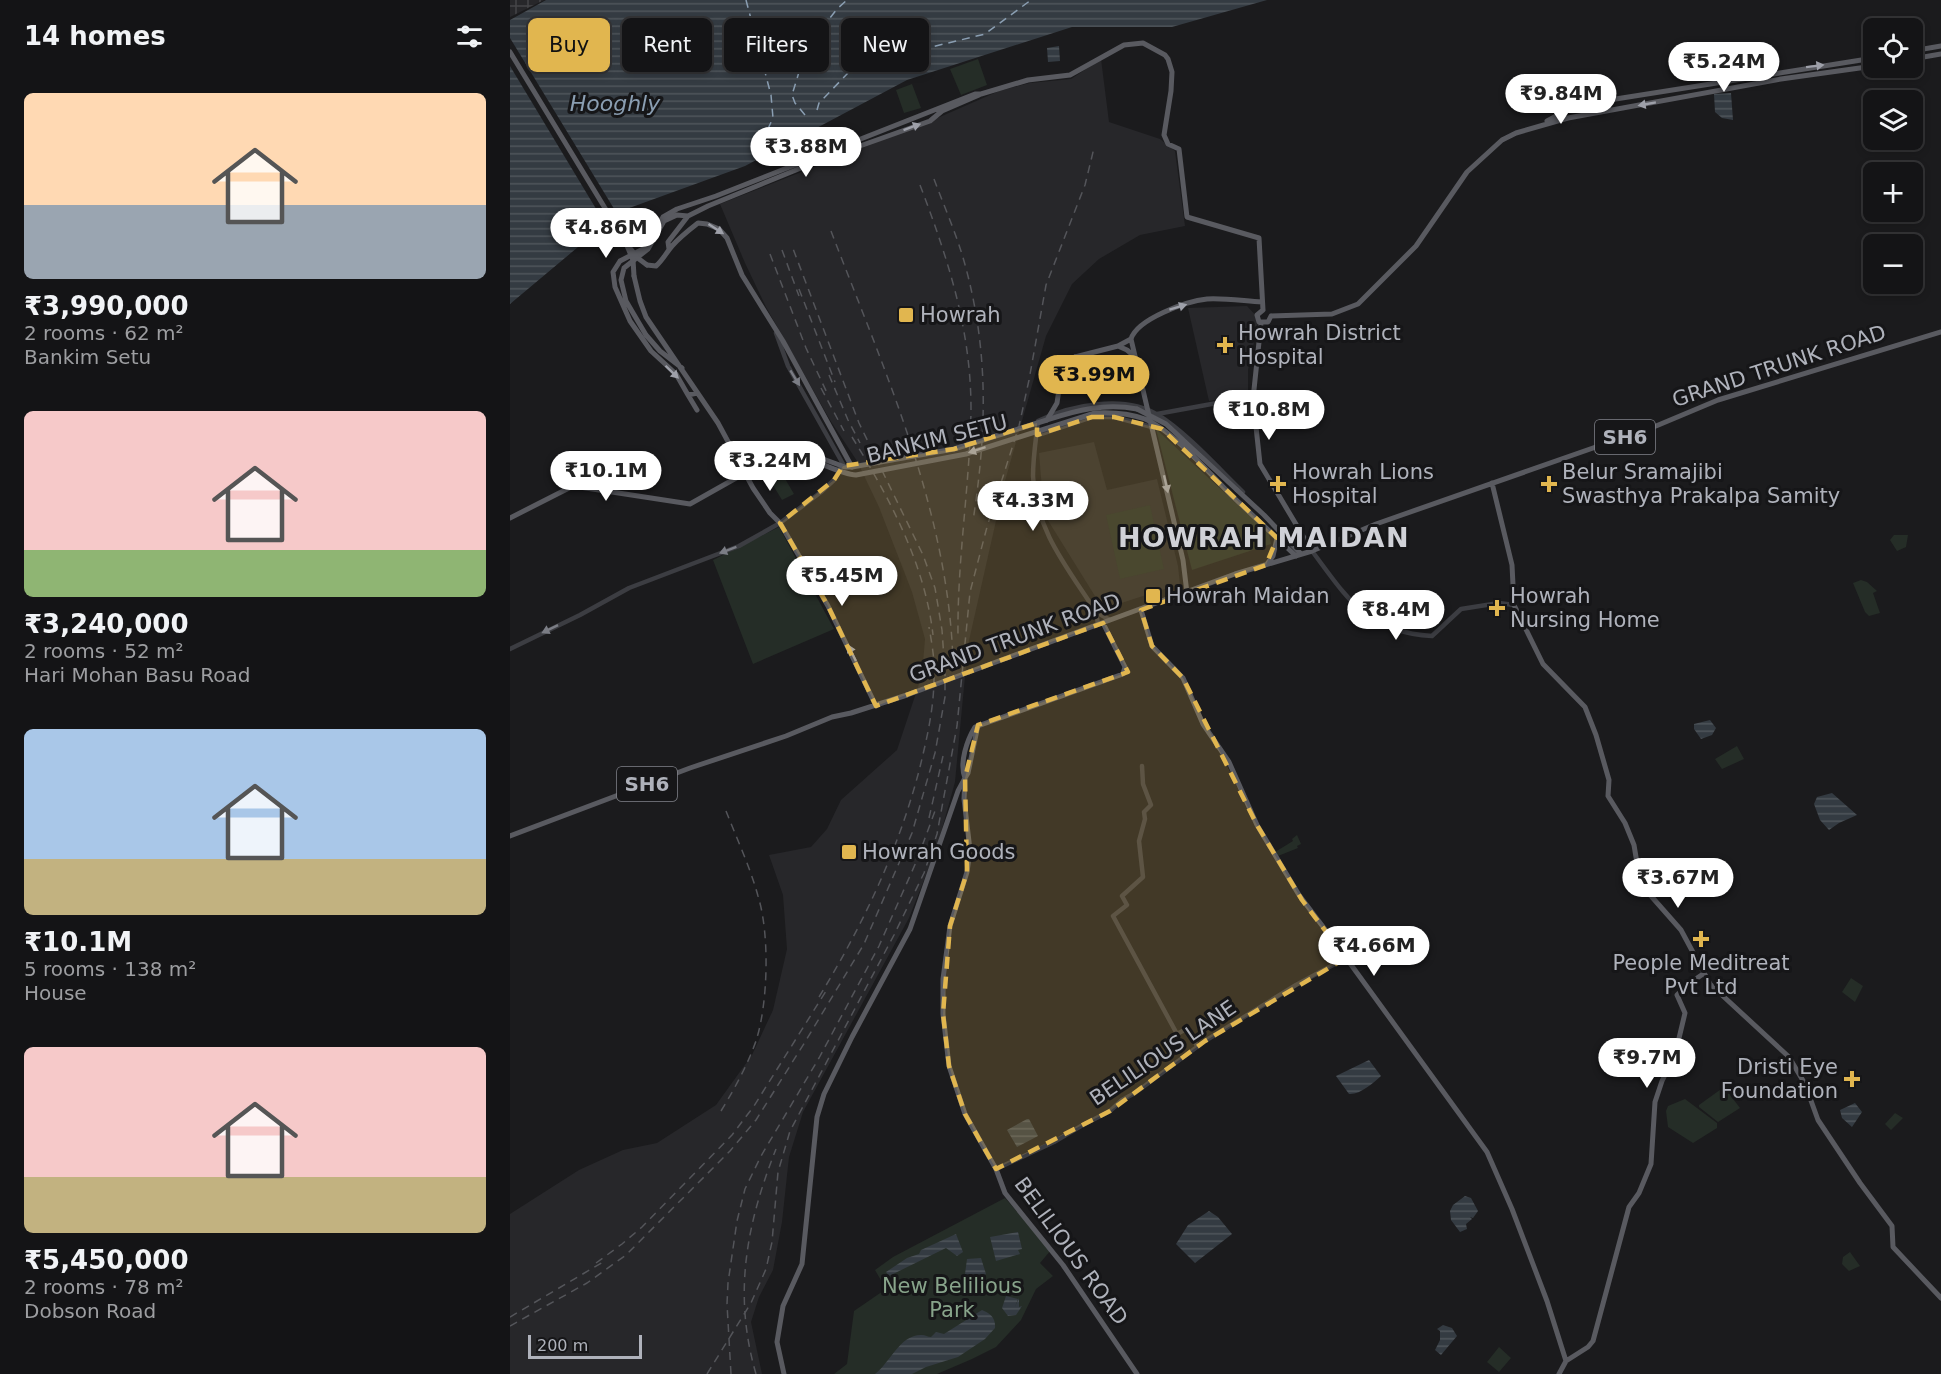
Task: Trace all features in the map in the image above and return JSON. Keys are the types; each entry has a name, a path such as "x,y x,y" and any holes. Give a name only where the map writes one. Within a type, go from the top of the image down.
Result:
{"main road":[{"path":"682,368 660,351 646,335 626,301 621,275 624,268 648,249 659,227 668,218 677,215 688,216 824,158 930,120 942,111 981,94 1028,80 1070,75 1124,45 1143,43 1165,55 1172,72 1164,135 1168,144 1179,149 1187,217 1260,244 1263,309"},
{"path":"1923,49 1941,46"},
{"path":"510,52 625,241 639,259 647,265 656,266 663,261 669,249 698,223 719,229 727,238 742,275 783,341 852,467"},
{"path":"1923,57 1941,54"},
{"path":"1271,316 1332,314 1358,304 1416,246 1455,188 1478,160 1502,140 1542,124 1571,108 1863,60"},
{"path":"1542,124 1780,79 1863,68"},
{"path":"696,410 680,380 651,351 630,321 613,281 612,272 616,266 642,249 663,217 677,209 716,196 976,93 981,94"},
{"path":"669,249 668,242 688,216"},
{"path":"625,241 633,260 634,276 646,317 718,423 770,513 780,523 828,606 876,706"},
{"path":"1187,593 1183,560 1147,410 1131,339 1132,334 1141,325 1167,310 1199,301 1214,299 1262,302"},
{"path":"1263,309 1268,310 1271,316"},
{"path":"1263,309 1257,315 1261,323 1253,399 1260,464 1312,551"},
{"path":"1261,323 1268,322 1271,316"},
{"name":"GRAND TRUNK ROAD","path":"510,836 690,768 786,736 832,717 876,706 1104,622 1312,551 1376,524 1656,426 1718,400 1941,332"},
{"path":"1047,420 1057,403 1062,369 1076,357 1118,346 1131,339"},
{"path":"1118,346 1136,358"},
{"path":"688,395 697,393"},
{"name":"BANKIM SETU","path":"1120,406 1137,409 1166,424 1237,490 1298,555 1277,538 1162,429 1132,415 1111,412 1095,413 966,454 856,475 846,475 796,455 786,454 770,460 753,473 745,473 749,466 772,452 790,447 845,467 852,467 954,449 1086,408 1120,406"},
{"path":"510,518 573,486 690,504 745,473"},
{"path":"1492,483 1512,565 1514,605 1544,664 1585,707 1609,780 1608,796 1625,823 1634,845 1644,888 1681,930 1710,984 1789,1057 1805,1084 1818,1120 1892,1226 1893,1247 1941,1298"},
{"path":"1266,565 1273,556 1277,538"},
{"path":"1141,610 1152,646 1183,678 1203,724 1229,762 1257,825 1299,896 1487,1152 1512,1209 1547,1301 1566,1361"},
{"name":"BELILIOUS ROAD","path":"1104,622 1125,667 1123,674 978,725 968,739 962,772 965,778 964,799 970,850 967,872 950,927 943,979 943,1014 949,1066 965,1114 996,1169 1005,1193 1051,1248 1086,1296 1137,1374"},
{"path":"784,1374 777,1341 783,1306 802,1264 817,1117 824,1094 852,1036 910,928 958,791 965,778"},
{"path":"1559,1374 1566,1361 1588,1347 1593,1341 1629,1207 1640,1193 1651,1164 1655,1102 1675,1055 1685,1013 1677,995 1704,974"}],"street":[{"path":"510,649 629,588 739,546 780,523 834,480 843,464 788,366 773,324"},
{"path":"1157,414 1228,401 1253,399"},
{"path":"1104,622 1044,529 1036,503 1033,476 1038,421 1071,408 1106,404 1126,404 1147,410 1157,414 1230,479 1244,493 1247,500"},
{"path":"1038,435 1092,417 1114,417 1152,427 1157,414"},
{"path":"1312,551 1359,611 1375,622 1414,636 1432,636 1461,609 1499,603 1514,605"},
{"path":"1096,612 1104,622"},
{"path":"1142,765 1143,784 1151,805 1144,812 1145,819 1139,841 1143,878 1122,896 1127,905 1113,916 1177,1034 1188,1028 1197,1046"},
{"name":"BELILIOUS LANE","path":"996,1169 1054,1142 1110,1111 1197,1046 1296,985 1346,958"}],"highlighted area":[{"path":"1092,417 1114,417 1162,429 1277,538 1266,565 1141,610 1152,646 1183,678 1257,825 1302,900 1346,958 1205,1041 1110,1111 996,1169 965,1114 949,1066 943,1014 950,926 967,872 965,778 978,725 1128,672 1103,623 876,706 828,606 780,523 834,480 843,466 954,449 1037,423 1037,435"}],"shaded area":[{"path":"510,0 544,0 510,17"},
{"path":"1101,59 1109,122 1160,139 1175,151 1185,226 1140,235 1099,259 1072,284 1046,336 1005,481 968,645 955,782 937,847 909,918 803,1112 789,1157 782,1222 773,1270 759,1297 751,1322 762,1374 510,1374 510,1214 579,1170 623,1150 657,1143 716,1105 752,1055 773,1010 787,949 783,895 769,855 811,847 827,829 841,800 897,750 922,675 925,639 912,592 879,507 857,461 830,420 766,307 720,204 933,120 999,91 1030,83 1071,79"},
{"name":"Howrah District Hospital","path":"1247,306 1259,319 1248,370 1248,395 1209,401 1188,308"},
{"path":"1094,442 1107,490 1157,479 1178,566 1180,584 1103,609 1044,514 1039,453"}],"green space":[{"path":"978,59 987,85 961,95 950,69"},
{"path":"912,84 921,108 904,113 896,90"},
{"path":"1156,429 1269,534 1271,544 1192,570"},
{"path":"780,470 794,494 782,500 768,477"},
{"path":"1150,505 1164,569 1120,579 1106,515"},
{"path":"779,527 834,629 753,664 713,560"},
{"path":"1894,535 1908,535 1906,547 1897,551 1890,540"},
{"path":"1861,580 1877,591 1873,593 1880,613 1869,616 1865,612 1853,583"},
{"path":"1737,746 1744,759 1722,769 1715,759"},
{"path":"1297,835 1301,844 1297,846 1298,848 1278,856 1275,852 1293,841 1292,839"},
{"path":"1851,978 1863,986 1855,1002 1842,992"},
{"path":"1724,1087 1740,1108 1718,1122 1699,1105"},
{"path":"1685,1099 1717,1123 1717,1128 1693,1143 1668,1127 1666,1111 1668,1106"},
{"path":"1895,1113 1903,1118 1891,1130 1885,1124"},
{"name":"New Belilious Park","path":"1005,1198 1051,1250 1040,1263 1053,1276 1036,1289 1021,1320 996,1347 937,1374 834,1374 847,1364 854,1311 886,1289 875,1270 893,1257"},
{"path":"1850,1252 1860,1266 1849,1271 1842,1264 1843,1257"},
{"path":"1499,1347 1511,1358 1499,1372 1487,1362"}],"water":[{"name":"Hooghly","path":"546,0 1267,0 1172,27 1072,27 907,80 745,166 621,211 510,304 510,20"},
{"path":"1059,46 1060,61 1048,62 1047,48"},
{"path":"1731,93 1733,120 1722,118 1715,112 1714,94"},
{"path":"1710,720 1716,728 1712,735 1701,739 1694,729 1694,724"},
{"path":"1832,793 1857,815 1829,830 1820,820 1814,804 1817,797"},
{"path":"1369,1060 1381,1076 1362,1091 1349,1094 1336,1076"},
{"path":"1855,1103 1862,1112 1852,1127 1842,1118 1840,1110"},
{"path":"1027,1119 1038,1136 1017,1147 1007,1130"},
{"path":"1465,1196 1471,1198 1478,1211 1473,1218 1470,1217 1472,1219 1466,1224 1467,1229 1460,1232 1451,1220 1450,1211 1453,1205"},
{"path":"1209,1211 1218,1217 1232,1234 1195,1263 1176,1244 1188,1225"},
{"path":"1018,1232 1022,1249 1018,1250 1020,1254 996,1261 990,1237"},
{"path":"956,1234 963,1252 957,1256 946,1248 889,1276 886,1272 907,1258 919,1254 921,1250"},
{"path":"981,1258 986,1274 975,1282 968,1280 965,1274 967,1259"},
{"path":"1006,1296 1018,1299 1015,1307 1019,1298 1019,1307 1022,1306 1016,1315 1008,1316 1002,1308"},
{"path":"982,1310 992,1316 995,1328 985,1339 958,1357 912,1374 875,1374 907,1339 922,1335 931,1337 936,1332 944,1334"},
{"path":"1443,1325 1452,1328 1457,1336 1441,1355 1435,1350 1440,1340 1440,1331 1437,1329"}],"pier":[{"path":"510,38 528,68 528,72 531,72 619,217 607,227 510,66"}],"ferry route":[{"path":"746,0 771,95 773,118 766,133"},
{"path":"805,115 795,103 792,95 806,49 837,9 847,0"},
{"path":"817,110 819,103 849,72 907,53 985,34 1031,0"}],"railway":[{"path":"707,1374 751,1303 766,1269 772,1242 778,1172 790,1131 894,935 924,873 937,834 957,726 970,592 987,527 1019,426 1046,285 1085,185 1094,148"},
{"path":"934,179 964,261 978,326 982,358 983,422 973,521"},
{"path":"920,185 940,240 956,295 970,379 970,437 959,579 958,636"},
{"path":"831,231 892,388 926,495 939,550 948,605 953,661"},
{"path":"510,1326 587,1283 626,1255 730,1151 756,1120 864,944 912,833 935,753 945,697 942,630 935,588 923,555 859,423 792,246"},
{"path":"782,250 799,296"},
{"path":"770,254 806,348 828,395"},
{"path":"799,289 835,382"},
{"path":"829,375 860,443"},
{"path":"821,388 844,431"},
{"path":"852,437 892,507 914,557 929,609 933,635"},
{"path":"819,997 878,886 902,827 920,767 930,723 934,689 934,665 929,627"},
{"path":"929,818 943,756"},
{"path":"721,1111 756,1041 763,1008 766,969 764,929 758,896 726,811"},
{"path":"731,1374 728,1283 737,1221 745,1189 761,1156 819,1058 879,946 917,860 935,811"},
{"path":"596,1263 642,1227 732,1135 754,1106 826,991"},
{"path":"756,1374 745,1316 746,1260 757,1205 776,1149"},
{"path":"510,1317 603,1262"}],"place":[{"name":"Howrah","path":"906,315"},
{"name":"Howrah District Hospital","path":"1225,345"},
{"name":"Howrah Lions Hospital","path":"1278,484"},
{"name":"Belur Sramajibi Swasthya Prakalpa Samity","path":"1549,484"},
{"name":"Howrah Maidan","path":"1153,596"},
{"name":"Howrah Nursing Home","path":"1497,608"},
{"name":"Howrah Goods","path":"849,852"},
{"name":"People Meditreat Pvt Ltd","path":"1701,939"},
{"name":"Dristi Eye Foundation","path":"1852,1079"}],"district":[{"name":"HOWRAH MAIDAN","path":"1264,538"}]}
